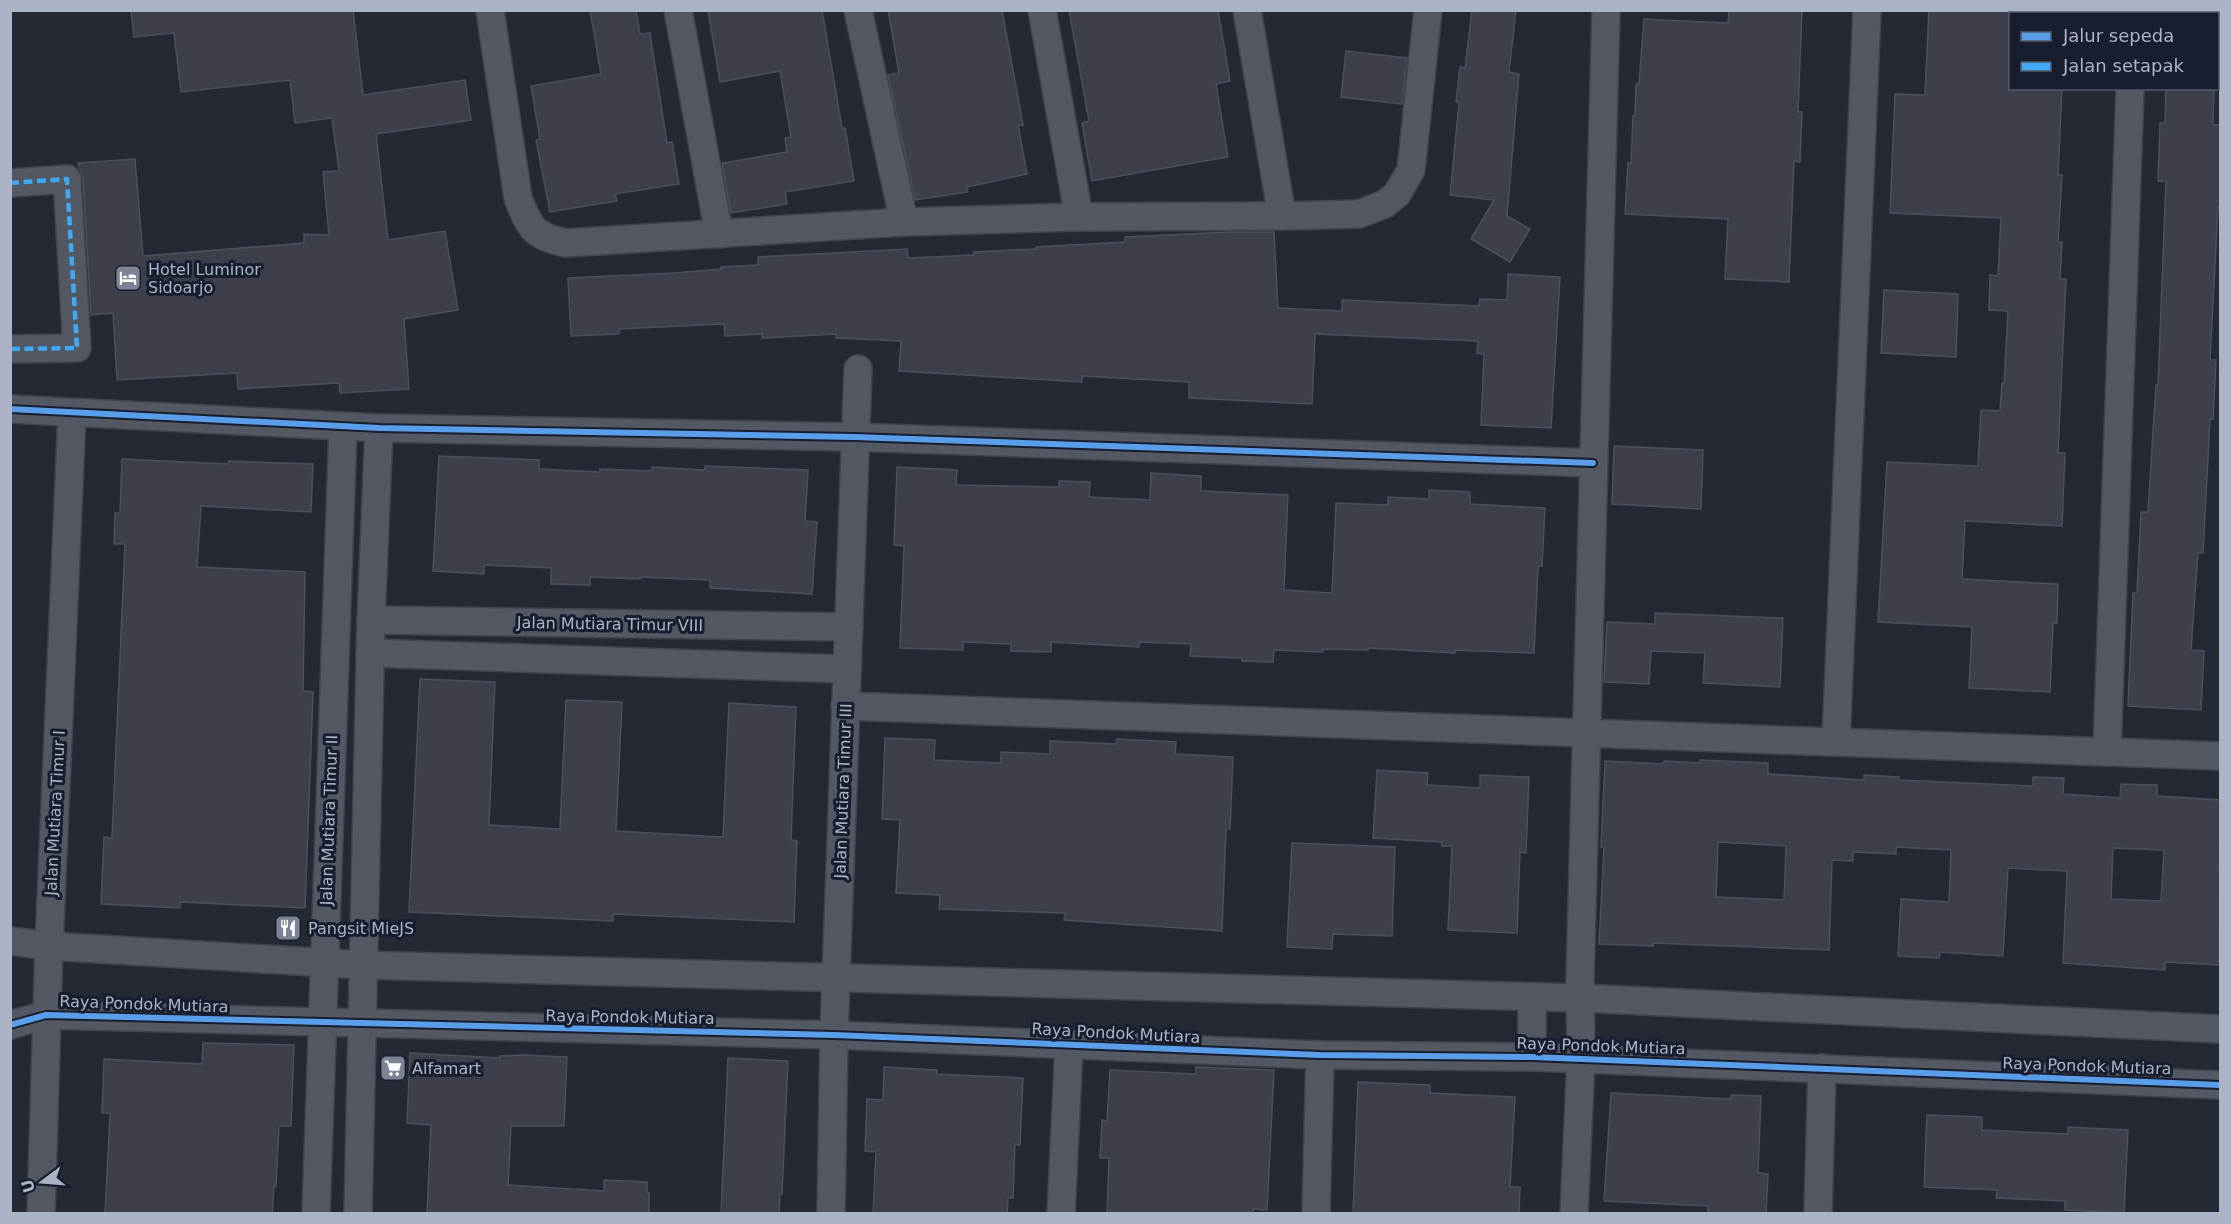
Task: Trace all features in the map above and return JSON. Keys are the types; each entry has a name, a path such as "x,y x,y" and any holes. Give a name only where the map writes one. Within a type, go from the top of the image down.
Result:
{"street":[{"path":"490,10 518,198 529,225 546,238 565,243 904,222 1079,217 1359,214 1384,204 1397,194 1411,170 1428,10"},
{"path":"678,10 718,234"},
{"path":"858,10 904,222"},
{"path":"1042,10 1079,217"},
{"path":"1247,10 1282,216"},
{"path":"1574,1214 1581,1059 1586,733 1606,10"},
{"path":"1836,742 1868,10"},
{"path":"2107,752 2130,90"},
{"path":"10,183 67,179 77,348 10,349"},
{"name":"Jalan Mutiara Timur III","path":"831,1214 834,1035 858,369"},
{"path":"10,409 379,428 854,437 1593,463"},
{"name":"Jalan Mutiara Timur I","path":"41,1214 46,1015 72,413"},
{"name":"Jalan Mutiara Timur II","path":"316,1214 343,426"},
{"path":"358,1214 370,653 379,428"},
{"name":"Jalan Mutiara Timur VIII","path":"371,620 849,627"},
{"path":"370,653 848,669"},
{"path":"845,706 2220,756"},
{"path":"10,941 49,946 364,964 1581,998 2220,1029"},
{"path":"1532,997 1532,1057"},
{"name":"Raya Pondok Mutiara","path":"10,1025 46,1015 834,1035 1320,1055 1532,1057 2220,1085"},
{"path":"1061,1214 1069,1046"},
{"path":"1316,1214 1320,1055"},
{"path":"1818,1214 1822,1068"}],"building":[{"path":"131,10 353,10 363,95 465,80 471,120 376,134 388,240 445,231 458,310 404,319 409,389 340,393 339,383 238,389 237,373 117,380 113,313 91,315 83,178 78,163 135,159 143,256 304,243 304,234 329,235 323,172 339,171 332,118 295,123 290,80 181,92 174,33 134,37"},
{"path":"590,10 636,10 640,34 650,33 667,143 672,142 679,184 615,194 617,201 550,212 536,140 540,139 531,86 601,74"},
{"path":"708,10 822,10 842,128 845,128 854,181 785,192 787,204 731,213 722,163 787,152 785,138 791,137 780,71 720,82"},
{"path":"888,10 1002,10 1023,125 1018,125 1027,174 967,187 968,192 915,200 888,75 899,73"},
{"path":"1069,10 1218,10 1230,81 1216,84 1228,157 1092,181 1082,123 1089,121"},
{"path":"1472,10 1516,10 1509,72 1519,74 1507,216 1530,229 1510,262 1471,239 1494,200 1450,195 1459,103 1456,102 1460,67 1465,68"},
{"path":"1729,10 1802,10 1798,112 1802,112 1800,162 1794,161 1789,282 1725,279 1728,219 1625,214 1628,163 1631,163 1633,116 1635,116 1636,84 1639,84 1644,19 1728,23"},
{"path":"1929,10 2010,10 2009,90 2062,90 2058,175 2062,175 2058,242 2062,242 2060,279 2066,279 2058,453 2065,453 2062,526 1965,521 1962,579 2058,584 2057,623 2053,623 2050,692 1969,688 1972,627 1878,622 1887,462 1978,466 1981,410 2000,411 2002,383 2004,383 2008,311 1989,310 1990,275 1998,276 2001,218 1890,213 1895,94 1925,95"},
{"path":"1346,51 1407,58 1402,104 1341,97"},
{"path":"2166,90 2214,90 2213,125 2220,125 2220,207 2218,207 2210,360 2216,360 2213,419 2210,419 2203,553 2198,553 2191,650 2204,651 2201,710 2128,706 2133,593 2137,593 2141,512 2148,512 2156,385 2158,385 2166,181 2158,181 2160,123 2165,123"},
{"path":"1274,232 1278,308 1342,311 1342,300 1479,306 1480,299 1507,300 1508,274 1560,277 1551,428 1481,425 1484,354 1477,353 1478,341 1315,334 1312,404 1189,398 1189,382 1082,376 1082,382 899,371 901,341 836,338 836,334 762,338 762,334 725,336 724,324 619,329 619,334 571,336 568,278 722,269 721,267 758,265 758,257 907,249 908,258 974,255 974,252 1125,242 1125,237"},
{"path":"1884,290 1958,294 1956,357 1881,353"},
{"path":"1614,446 1703,450 1701,509 1612,504"},
{"path":"439,456 539,460 539,469 600,472 600,469 652,471 652,467 705,470 705,466 808,470 805,521 817,522 812,594 710,588 710,580 640,577 640,579 590,577 590,585 551,584 551,568 484,565 484,574 433,571"},
{"path":"122,459 228,464 229,461 313,464 311,512 201,506 197,567 305,572 303,691 313,692 305,908 180,902 180,908 101,904 104,837 112,838 125,544 114,544 115,513 120,513"},
{"path":"897,467 957,470 956,485 1059,487 1059,481 1090,482 1089,497 1150,500 1151,473 1201,476 1201,491 1288,495 1284,590 1332,593 1336,503 1388,505 1388,497 1429,499 1429,490 1470,492 1470,504 1545,508 1542,566 1538,566 1534,653 1455,650 1455,653 1368,648 1368,650 1323,649 1323,652 1274,650 1273,662 1190,656 1191,644 1139,642 1139,647 1051,642 1051,652 1011,651 1011,644 963,642 963,650 900,648 904,546 894,545"},
{"path":"1655,613 1783,618 1780,687 1703,683 1705,653 1651,651 1649,684 1604,682 1607,622 1655,624"},
{"path":"420,679 495,682 489,825 560,829 566,700 622,702 616,831 723,837 729,703 796,707 791,840 797,841 794,922 613,914 613,921 409,912"},
{"path":"885,738 935,740 934,760 1001,763 1001,752 1050,754 1050,741 1116,744 1117,739 1176,742 1175,754 1233,757 1230,829 1226,829 1222,931 1064,920 1065,913 939,909 940,895 896,893 900,820 882,819"},
{"path":"1700,760 1768,763 1768,774 1864,780 1864,775 1899,777 1899,780 2033,786 2033,777 2064,778 2063,794 2120,798 2121,784 2157,785 2157,796 2220,800 2219,965 2165,962 2165,970 2063,963 2067,871 2008,868 2003,956 1940,952 1939,958 1898,956 1901,899 1949,902 1951,850 1896,847 1896,854 1853,852 1853,861 1832,860 1829,950 1653,943 1653,946 1599,944 1604,847 1601,847 1605,761 1700,763","holes":["1718,842 1786,846 1784,900 1716,897","2113,848 2164,850 2161,901 2111,899"]},
{"path":"1377,770 1428,773 1427,785 1480,788 1480,775 1529,777 1526,853 1520,852 1517,933 1448,930 1452,846 1442,846 1442,842 1373,838"},
{"path":"1292,843 1395,847 1392,936 1333,934 1332,949 1287,947"},
{"path":"203,1043 294,1045 291,1126 279,1126 272,1214 105,1214 110,1113 102,1113 104,1059 202,1064"},
{"path":"410,1053 500,1058 500,1056 522,1055 567,1057 564,1126 511,1126 508,1185 604,1191 604,1180 647,1182 649,1214 427,1214 431,1125 407,1123"},
{"path":"728,1058 788,1061 782,1194 780,1194 779,1214 721,1214"},
{"path":"884,1067 937,1070 937,1074 1023,1078 1020,1145 1015,1144 1013,1198 1008,1198 1007,1214 873,1214 876,1152 865,1151 867,1099 883,1100"},
{"path":"1196,1067 1274,1070 1267,1210 1253,1209 1253,1214 1107,1214 1109,1158 1100,1158 1102,1120 1107,1121 1110,1070 1196,1074"},
{"path":"1358,1082 1430,1085 1430,1093 1515,1097 1510,1187 1520,1187 1519,1214 1353,1214"},
{"path":"1611,1093 1731,1099 1731,1095 1761,1096 1758,1173 1768,1174 1766,1214 1708,1214 1708,1206 1604,1201"},
{"path":"1927,1115 1982,1117 1982,1130 2068,1134 2068,1127 2128,1130 2124,1213 2065,1210 2065,1201 1996,1198 1997,1190 1924,1187"}],"marked path":[{"path":"10,183 67,179 77,348 10,349"}],"cycle path":[{"path":"10,409 379,428 854,437 1593,463"},
{"path":"10,1025 46,1015 834,1035 1320,1055 1532,1057 2220,1085"}],"place":[{"name":"Hotel Luminor Sidoarjo","path":"128,278"},
{"name":"Pangsit MieJS","path":"288,928"},
{"name":"Alfamart","path":"393,1068"}]}
